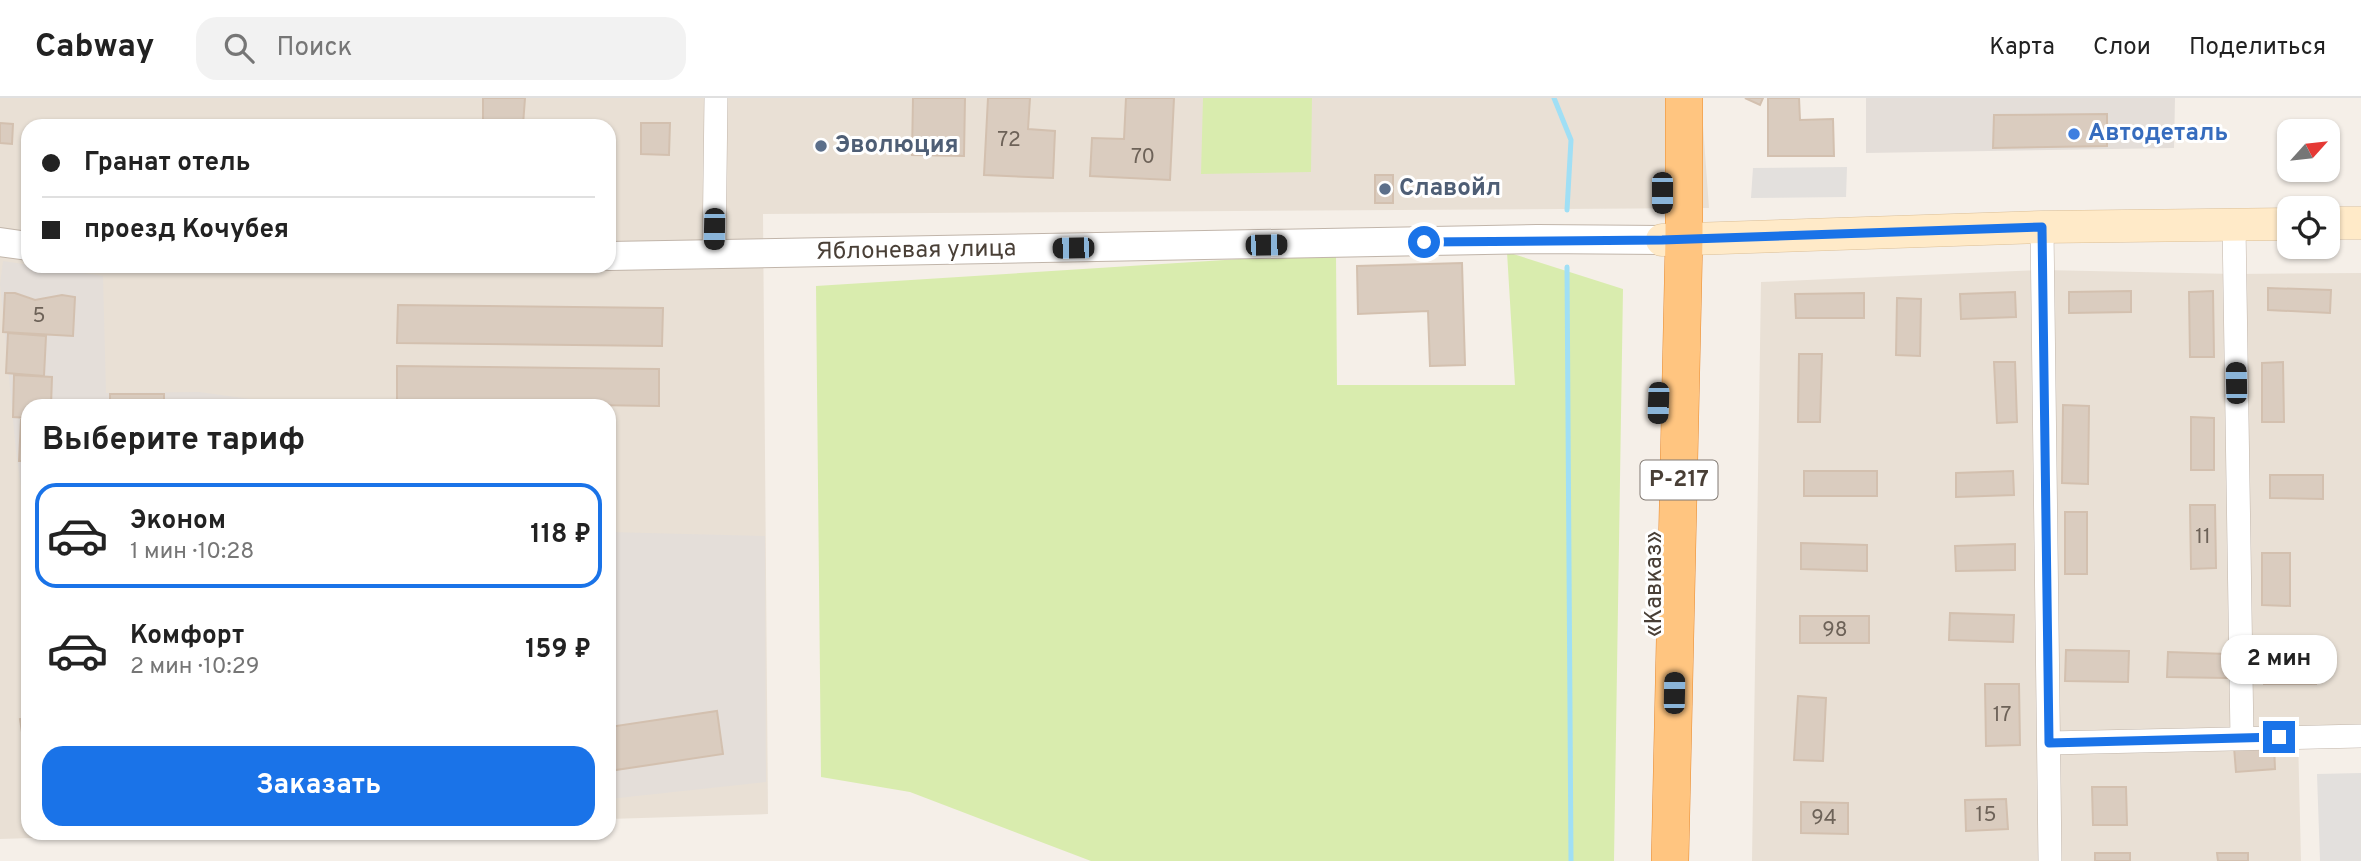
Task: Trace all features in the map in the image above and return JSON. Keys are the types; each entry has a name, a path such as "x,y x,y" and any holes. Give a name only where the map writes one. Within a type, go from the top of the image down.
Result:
{"highway":[{"name":"«Кавказ»","path":"1655,861 1655,505 1673,240 1663,98"},
{"name":"Р-217","path":"1670,861 1673,240 1684,98"}],"main road":[{"path":"2340,223 2361,223"},
{"path":"1673,240 2042,227 2277,224"}],"street":[{"path":"714,255 716,98"},
{"path":"2234,225 2242,738"},
{"path":"2042,227 2050,861"},
{"name":"Яблоневая улица","path":"616,256 1512,240 1673,240"},
{"path":"0,242 21,245"},
{"path":"2049,743 2361,736"}],"shaded area":[{"path":"0,98 1701,98 1709,208 763,214 768,814 616,819 616,399 21,399 21,838 0,839"},
{"path":"1866,98 2175,98 2174,148 1866,153"},
{"path":"1847,167 1846,197 1751,198 1753,168"},
{"path":"3,261 21,264 21,273 83,273 103,276 106,393 199,392 251,399 21,399 21,486 0,284"},
{"path":"2042,270 2235,274 2361,273 2361,736 2298,737 2301,861 1752,861 1761,282"},
{"path":"616,532 765,536 766,782 616,798"},
{"path":"2361,773 2361,861 2320,861 2317,774"}],"green space":[{"path":"1203,98 1312,98 1311,172 1201,174"},
{"path":"1507,252 1623,289 1614,861 1091,861 910,792 821,777 816,286 1336,253 1337,385 1515,385"}],"building":[{"path":"483,98 525,98 523,119 483,119"},
{"path":"913,98 965,98 964,156 912,155"},
{"path":"988,98 1030,98 1028,129 1055,131 1053,178 984,175"},
{"path":"1126,98 1174,98 1170,180 1090,176 1092,138 1124,139"},
{"path":"1745,98 1763,98 1760,105"},
{"path":"1768,98 1799,98 1800,120 1833,119 1834,156 1768,156"},
{"path":"2107,114 2107,146 1993,148 1994,115"},
{"path":"0,123 13,124 12,144 0,143"},
{"path":"641,123 670,123 669,155 641,154"},
{"path":"1375,175 1393,175 1393,203 1375,203"},
{"path":"1462,263 1465,365 1430,366 1428,311 1358,314 1357,266"},
{"path":"2268,288 2331,290 2330,313 2268,310"},
{"path":"2131,291 2131,312 2069,313 2069,292"},
{"path":"2213,291 2214,357 2190,357 2189,292"},
{"path":"2015,292 2016,317 1961,319 1960,294"},
{"path":"5,293 15,293 35,300 62,295 75,297 73,336 3,332"},
{"path":"1864,293 1864,318 1796,318 1795,294"},
{"path":"1897,298 1921,299 1920,356 1896,355"},
{"path":"398,305 663,308 662,346 397,343"},
{"path":"8,333 46,336 44,376 6,373"},
{"path":"1799,354 1822,354 1820,422 1798,422"},
{"path":"1994,362 2015,362 2017,422 1997,423"},
{"path":"2283,362 2284,422 2262,422 2262,363"},
{"path":"397,366 659,369 659,406 616,405 616,399 397,399"},
{"path":"14,375 52,377 51,399 21,399 21,418 13,417"},
{"path":"110,394 164,394 164,399 110,399"},
{"path":"2063,405 2089,406 2088,484 2062,483"},
{"path":"2191,417 2214,418 2214,470 2191,470"},
{"path":"21,420 21,461 19,461"},
{"path":"1804,471 1877,471 1877,496 1804,496"},
{"path":"2013,471 2014,495 1956,497 1956,473"},
{"path":"2270,475 2323,475 2323,499 2270,498"},
{"path":"2190,505 2215,505 2216,568 2191,569"},
{"path":"2065,512 2087,512 2087,574 2065,574"},
{"path":"1801,543 1867,545 1867,571 1801,569"},
{"path":"2015,544 2015,570 1956,571 1955,546"},
{"path":"2262,553 2290,553 2290,606 2262,605"},
{"path":"1950,613 2014,615 2013,642 1949,640"},
{"path":"1800,616 1869,616 1869,643 1800,643"},
{"path":"2066,650 2129,651 2128,682 2065,681"},
{"path":"2316,650 2316,684 2264,684 2264,651"},
{"path":"2168,652 2228,654 2227,678 2167,677"},
{"path":"1985,684 2019,684 2020,745 1986,746"},
{"path":"1798,696 1826,698 1823,761 1794,760"},
{"path":"717,711 723,754 616,770 616,726"},
{"path":"2274,745 2275,769 2236,772 2234,747"},
{"path":"2092,787 2126,787 2127,825 2093,825"},
{"path":"2006,799 2008,829 1966,831 1965,800"},
{"path":"1801,802 1848,803 1848,834 1801,833"},
{"path":"2095,853 2130,853 2130,861 2095,861"},
{"path":"2217,853 2248,853 2248,861 2218,861"}],"waterway":[{"path":"1554,98 1571,140 1567,210"},
{"path":"1567,267 1571,861"}],"place":[{"name":"Автодеталь","path":"2074,134"},
{"name":"Эволюция","path":"821,146"},
{"name":"Славойл","path":"1385,189"}],"route":[{"path":"1424,242 1662,240 2042,227 2049,743 2279,737"}]}
